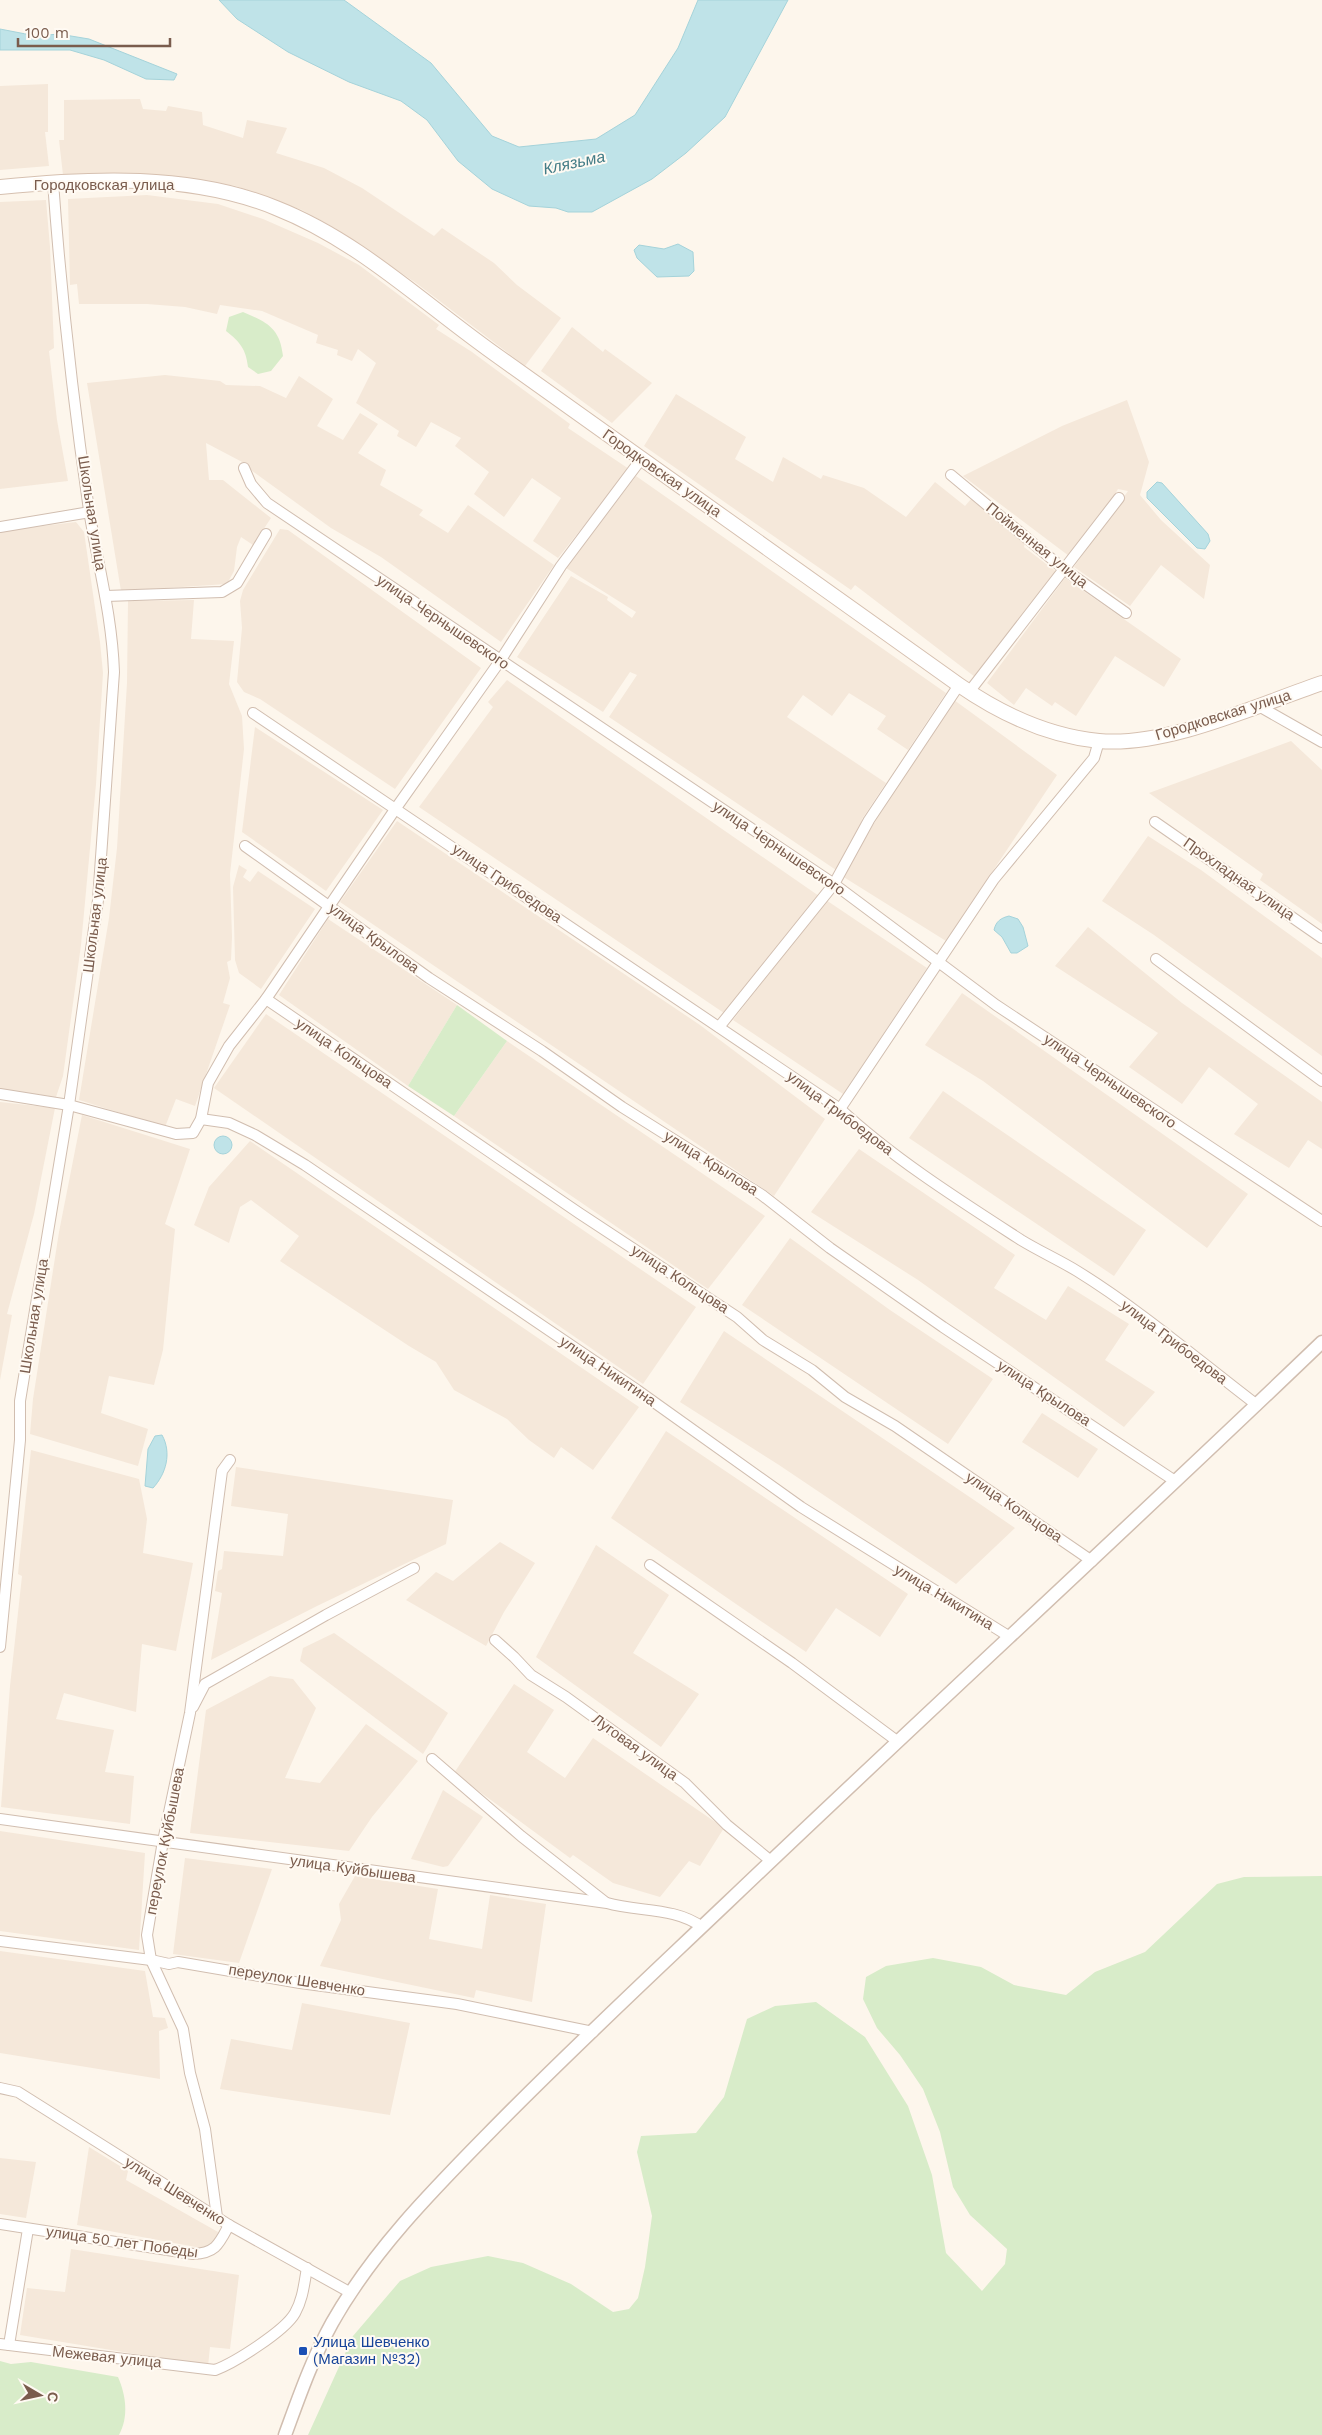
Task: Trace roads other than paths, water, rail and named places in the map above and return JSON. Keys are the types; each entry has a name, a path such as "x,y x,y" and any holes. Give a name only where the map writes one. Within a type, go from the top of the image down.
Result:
{"main road":[{"name":"Городковская улица","path":"0,187 53,182 149,182 205,188 276,208 334,236 396,279 488,350 964,689 1011,717 1048,731 1099,741 1148,739 1204,724 1322,683"}],"street":[{"name":"Школьная улица","path":"0,1647 20,1440 20,1401 69,1105 98,900 108,783 114,672 112,634 90,512 61,291 53,182"},
{"path":"0,1094 69,1105 176,1134 193,1133 201,1119 208,1084 229,1046 266,999 396,808 500,661 560,566 642,458"},
{"name":"улица Чернышевского","path":"244,468 250,484 267,503 834,884 940,964 1119,1088 1322,1222"},
{"name":"Пойменная улица","path":"951,475 1065,570 1126,612"},
{"path":"719,1027 834,884 869,820 964,689 1065,570 1119,498"},
{"path":"0,527 90,512"},
{"path":"106,596 222,592 237,583 266,534"},
{"path":"1257,705 1322,742"},
{"name":"улица Грибоедова","path":"253,713 840,1109 865,1132 925,1175 1022,1240 1078,1271 1139,1314 1256,1405"},
{"path":"840,1109 940,964 994,879 1094,758 1099,741"},
{"name":"Прохладная улица","path":"1155,822 1322,938"},
{"name":"улица Крылова","path":"245,846 330,905 429,978 542,1051 622,1107 762,1195 830,1248 943,1327 1176,1481"},
{"path":"1156,959 1322,1081"},
{"name":"улица Кольцова","path":"266,999 579,1214 730,1312 763,1340 812,1370 845,1396 895,1426 1092,1561"},
{"name":"улица Никитина","path":"201,1119 229,1123 255,1135 306,1164 637,1390 801,1506 1010,1637"},
{"path":"285,2435 306,2378 332,2323 363,2274 430,2193 593,2032 771,1861 897,1741 1092,1561 1322,1342"},
{"name":"переулок Куйбышева","path":"216,2217 205,2129 190,2072 183,2029 151,1960 147,1935 163,1841 190,1713 222,1471 230,1460"},
{"path":"650,1565 792,1663 897,1741"},
{"path":"190,1713 205,1684 326,1615 414,1568"},
{"name":"Луговая улица","path":"495,1640 514,1656 531,1675 566,1697 685,1783 727,1825 771,1861"},
{"path":"432,1759 528,1842 606,1904"},
{"name":"улица Куйбышева","path":"0,1819 606,1904 628,1910 667,1912 690,1918 702,1927"},
{"name":"переулок Шевченко","path":"0,1941 151,1960 457,2004 593,2032"},
{"name":"улица Шевченко","path":"0,2088 18,2092 229,2225 351,2293"},
{"name":"улица 50 лет Победы","path":"0,2224 193,2254 206,2254 212,2250 219,2244 229,2225"},
{"path":"5,2344 28,2229"},
{"name":"Межевая улица","path":"5,2344 215,2370 232,2363 279,2331 294,2315 301,2301 307,2268"}],"water":[{"name":"Клязьма","path":"219,0 344,0 431,63 492,136 519,147 596,139 635,115 678,48 698,0 788,0 725,117 686,153 652,179 592,212 568,212 556,208 529,206 492,189 458,161 427,120 401,101 349,82 288,52 237,19"},
{"path":"0,29 36,36 59,34 89,39 177,74 174,80 146,79 104,60 70,50 0,50"},
{"path":"678,244 693,252 694,271 689,276 657,277 637,258 634,250 639,245 664,249"},
{"path":"1157,482 1162,483 1208,534 1210,541 1205,549 1197,548 1147,498 1147,492"},
{"path":"1009,916 1018,919 1023,927 1028,946 1017,953 1011,953 1002,937 994,930 999,920"},
{"path":"223,1136 229,1139 232,1145 229,1151 223,1154 217,1151 214,1145 217,1139"},
{"path":"162,1435 167,1449 164,1470 153,1488 145,1486 148,1449 155,1436"}],"place":[{"name":"Улица Шевченко (Магазин №32)","path":"303,2351"}]}
